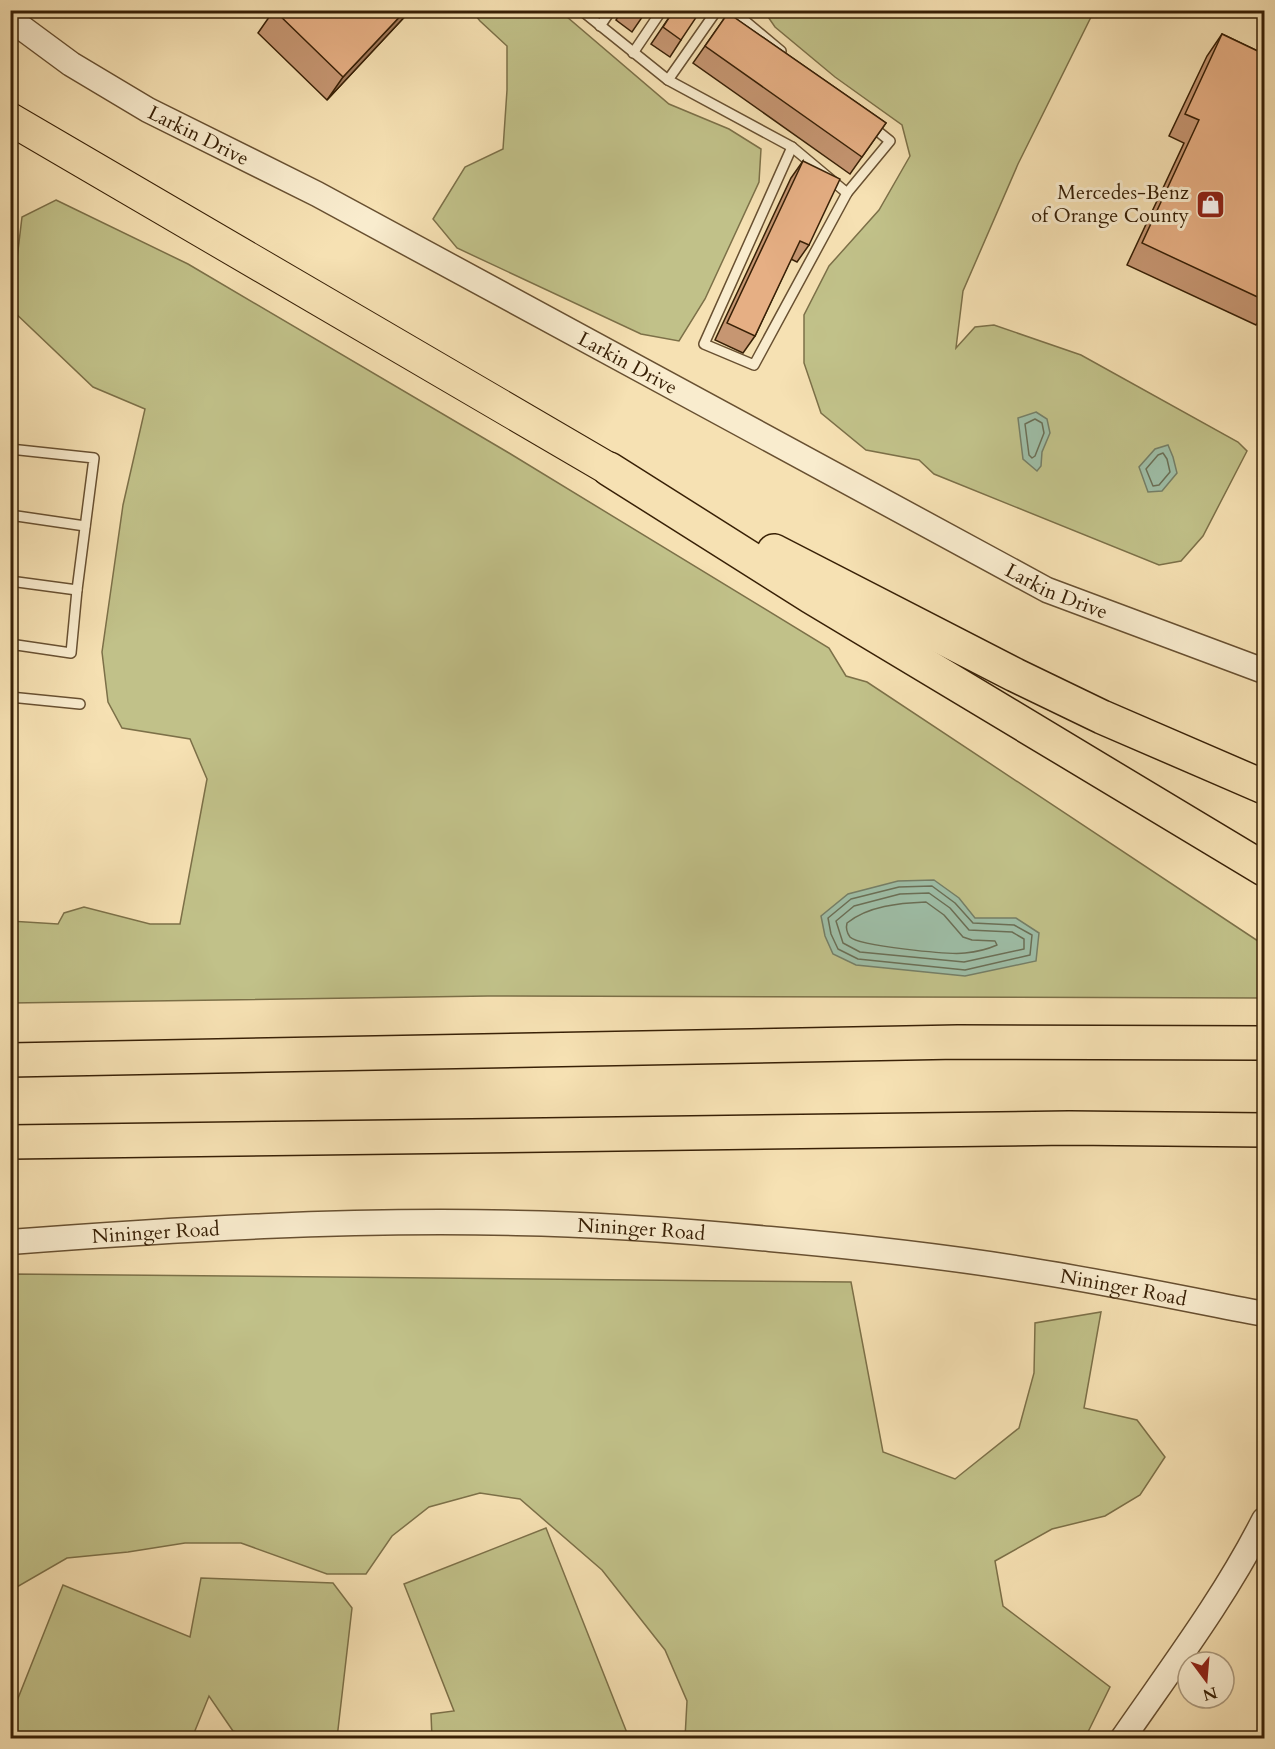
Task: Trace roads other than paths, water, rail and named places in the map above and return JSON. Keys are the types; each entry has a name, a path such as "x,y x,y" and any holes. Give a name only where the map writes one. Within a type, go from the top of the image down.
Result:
{"highway":[{"path":"10,119 609,468 810,596 1264,869"},
{"path":"609,468 1015,675 1102,717 1264,787"},
{"path":"10,1042 207,1056"},
{"path":"10,1060 991,1042 1264,1043"},
{"path":"10,1142 1057,1128 1264,1130"},
{"path":"10,1155 110,1141"}],"street":[{"name":"Larkin Drive","path":"10,20 71,64 148,110 317,194 1047,590 1264,671"},
{"name":"Nininger Road","path":"10,1242 194,1229 365,1222 601,1226 791,1241 963,1261 1039,1272 1264,1314"},
{"path":"1123,1738 1221,1595 1249,1550 1264,1520"}],"lane":[{"path":"581,10 668,80 792,147 847,194"},
{"path":"600,26 611,10"},
{"path":"633,53 662,10"},
{"path":"668,80 717,10"},
{"path":"732,10 785,54"},
{"path":"792,147 704,344 754,365 847,194 890,141 864,119"},
{"path":"10,448 94,458 71,653 10,644"},
{"path":"10,514 85,526"},
{"path":"10,581 77,590"},
{"path":"10,697 80,704"}],"water":[{"path":"1036,412 1047,419 1050,433 1042,452 1041,466 1037,471 1023,459 1018,418"},
{"path":"1168,445 1177,473 1162,491 1148,492 1139,467 1155,449"},
{"path":"934,880 959,898 975,918 1016,918 1039,933 1036,961 965,976 856,965 833,954 825,936 821,916 848,894 898,881"}],"place":[{"name":"Mercedes-Benz of Orange County","path":"1210,204"}]}
